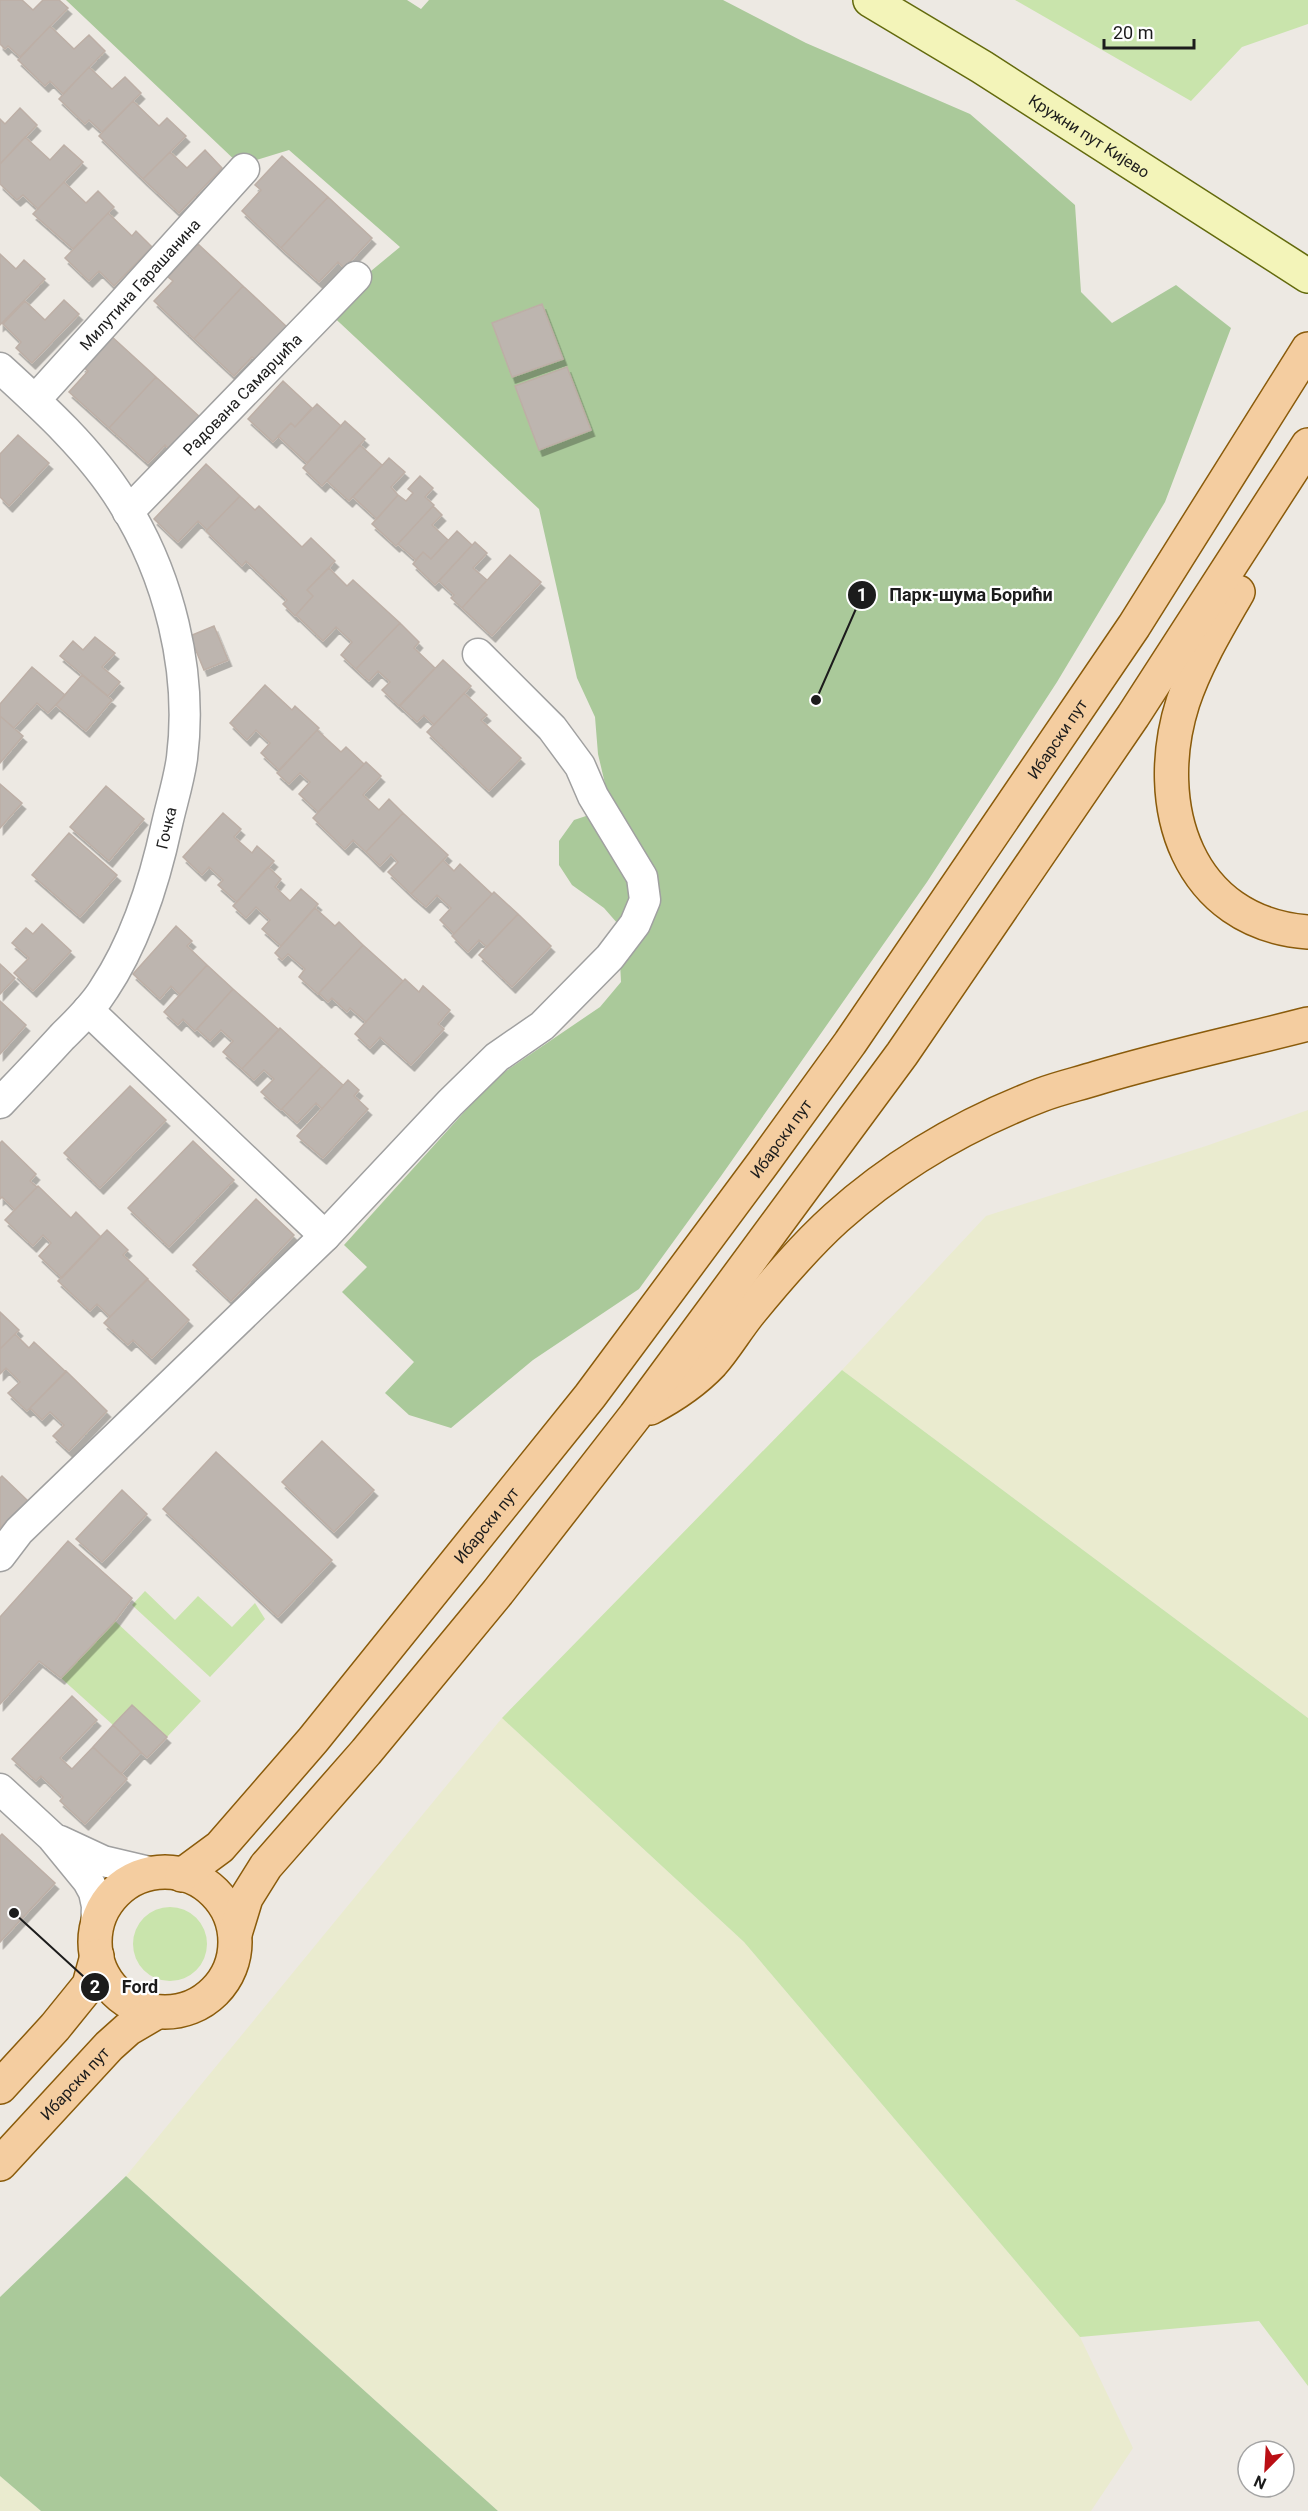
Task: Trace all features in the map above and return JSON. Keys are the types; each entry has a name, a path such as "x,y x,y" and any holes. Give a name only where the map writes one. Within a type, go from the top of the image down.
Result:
{"main road":[{"name":"Кружни пут Кијево","path":"870,0 1029,97 1308,276"},
{"name":"Ибарски пут","path":"168,1874 220,1847 312,1740 590,1396 677,1280 850,1043 1069,722 1140,617 1305,355"},
{"path":"235,1934 246,1898 266,1866 366,1752 491,1601 635,1416 902,1054 1114,744 1308,445"},
{"path":"1256,527 1257,547 1254,560 1197,669 1183,702 1174,740 1170,780 1184,848 1203,879 1232,907 1241,912 1270,926 1308,932"},
{"path":"635,1416 676,1394 712,1363 748,1313 834,1220 902,1165 937,1144 981,1121 1042,1095 1129,1068 1308,1024"},
{"path":"0,2087 55,2028 89,1985 96,1944 101,1915 110,1899 122,1887 137,1878 168,1874 198,1881 212,1890 223,1903 231,1918 235,1934 235,1952 230,1970 221,1985 208,1998 192,2007 175,2012 157,2012 129,2002 118,1994 105,1977 96,1944"},
{"name":"Ибарски пут","path":"0,2163 109,2046 128,2029 157,2012"}],"street":[{"name":"Милутина Гарашанина","path":"35,400 244,169"},
{"name":"Радована Самарџића","path":"128,512 356,277"},
{"name":"Гочка","path":"0,368 35,400 99,470 128,512 159,579 178,643 183,687 182,758 160,853 142,910 110,981 88,1010 0,1103"},
{"path":"0,1556 19,1531 325,1236 450,1103 497,1058 542,1026 604,963 635,924 645,900 642,878 593,796 580,766 552,728 478,654"},
{"path":"88,1010 325,1236"},
{"path":"0,1789 52,1837 92,1886 97,1906 96,1944"},
{"path":"52,1837 103,1861 168,1874"}],"green space":[{"path":"66,0 407,0 421,9 429,0 723,0 806,43 970,114 1075,205 1081,292 1112,323 1176,285 1231,328 1165,502 1057,682 927,882 721,1176 639,1289 533,1360 451,1428 409,1415 385,1393 414,1362 342,1292 367,1267 344,1245 494,1079 600,1007 621,982 618,924 604,908 572,885 559,865 559,841 574,820 589,815 606,788 598,754 595,717 577,678 539,509 325,309 400,247 289,150 240,165"},
{"path":"1015,0 1308,0 1308,24 1242,47 1191,101"},
{"path":"1308,1110 1308,1718 842,1370 986,1216 1206,1146"},
{"path":"842,1370 1308,1718 1308,2386 1259,2321 1080,2337 744,1942 502,1718"},
{"path":"145,1591 175,1620 198,1596 232,1627 255,1603 265,1619 210,1677 132,1605"},
{"path":"115,1621 201,1701 167,1737 132,1705 113,1725 61,1678"},
{"path":"502,1718 744,1942 1080,2337 1133,2448 1091,2511 498,2511 126,2176"},
{"path":"170,1907 184,1910 196,1918 204,1930 207,1944 204,1958 196,1970 184,1978 170,1981 156,1978 144,1970 136,1958 133,1944 136,1930 144,1918 156,1910"},
{"path":"126,2176 498,2511 41,2511 0,2476 0,2297"},
{"path":"0,2476 41,2511 0,2511"}],"building":[{"path":"0,0 22,0 33,10 43,0 59,0 68,8 20,57 8,46 5,49 0,44"},
{"path":"50,26 74,49 89,35 105,51 63,94 50,81 45,86 18,60"},
{"path":"89,67 112,89 125,77 141,93 102,132 89,120 85,124 59,99"},
{"path":"133,101 159,126 167,118 186,136 143,179 99,136"},
{"path":"20,108 37,125 0,164 0,119 5,124"},
{"path":"25,137 50,160 64,145 83,162 38,209 23,195 17,200 0,184 0,164"},
{"path":"205,150 222,168 179,213 143,179 170,152 187,168"},
{"path":"282,156 328,197 281,248 242,211 261,190 255,185"},
{"path":"64,182 86,203 98,191 114,207 73,249 33,214"},
{"path":"328,197 372,238 344,268 338,262 319,282 281,248"},
{"path":"108,213 132,236 136,231 152,247 114,286 99,271 89,281 65,258"},
{"path":"198,244 243,286 194,339 154,301 173,281 168,277"},
{"path":"0,254 16,269 24,260 45,279 0,325"},
{"path":"243,286 287,327 256,360 252,357 234,376 194,339"},
{"path":"64,300 79,314 32,363 16,348 21,342 3,324 25,301 45,320"},
{"path":"542,304 563,359 512,377 492,323"},
{"path":"110,335 156,377 109,428 69,392 88,371 82,366"},
{"path":"567,367 591,430 539,450 515,386"},
{"path":"156,377 201,418 171,451 165,445 148,463 109,428"},
{"path":"283,381 312,408 295,427 291,423 273,442 248,419"},
{"path":"317,404 341,426 307,463 278,436 291,423 295,427"},
{"path":"345,421 365,439 322,486 303,468"},
{"path":"18,435 49,463 9,506 0,497 0,454"},
{"path":"360,445 382,465 349,501 327,481"},
{"path":"389,458 405,472 391,487 398,495 377,519 353,497"},
{"path":"206,464 240,496 207,530 198,521 178,542 154,519"},
{"path":"420,476 433,488 425,497 434,505 396,546 372,524 398,495 406,501 413,493 408,489"},
{"path":"240,496 255,510 259,506 302,547 311,538 335,561 307,590 313,596 295,616 283,604 287,600 246,561 242,566 206,531"},
{"path":"433,506 442,515 432,525 448,540 431,559 423,552 416,560 398,544"},
{"path":"457,531 472,545 435,585 413,564 423,552 431,559"},
{"path":"475,542 487,553 473,568 487,580 462,608 451,598 454,595 439,581"},
{"path":"510,555 541,582 492,636 462,608"},
{"path":"329,568 347,586 353,580 400,623 356,669 341,655 352,642 336,627 323,641 296,615 313,596 307,590"},
{"path":"400,623 419,642 414,648 435,668 399,706 382,690 390,682 378,671 369,681 356,669"},
{"path":"214,626 228,660 204,670 190,636"},
{"path":"95,637 115,653 102,667 120,682 108,696 60,656 73,641 83,650"},
{"path":"443,660 471,686 434,725 424,715 417,722 400,706"},
{"path":"32,667 65,695 48,713 37,703 14,728 0,716 0,704"},
{"path":"82,675 112,700 86,731 56,705"},
{"path":"265,685 292,710 295,706 319,728 279,770 261,753 270,743 256,730 247,740 230,723"},
{"path":"464,693 487,715 481,720 521,758 489,791 427,732"},
{"path":"0,716 23,736 0,763"},
{"path":"317,730 341,752 346,747 364,764 318,812 299,794 310,782 300,773 289,784 277,773"},
{"path":"366,762 381,776 363,795 379,810 389,799 403,813 366,852 353,840 345,849 313,818"},
{"path":"0,784 22,803 0,828"},
{"path":"106,786 144,819 109,861 70,827"},
{"path":"223,813 241,829 234,837 252,853 257,846 274,861 237,902 218,885 223,880 209,867 202,875 183,857"},
{"path":"403,813 448,855 411,894 388,872 398,862 391,854 380,866 366,852"},
{"path":"69,833 117,875 80,917 32,875"},
{"path":"443,860 454,871 460,864 492,894 454,934 440,920 451,908 437,895 426,907 411,894"},
{"path":"268,867 281,879 275,887 290,901 301,889 318,904 281,946 262,929 270,920 256,907 246,918 233,906"},
{"path":"494,892 518,914 487,947 479,940 468,952 452,936"},
{"path":"315,908 335,926 339,922 363,945 318,994 299,977 305,969 288,954 282,960 275,953"},
{"path":"518,914 551,946 512,987 479,955"},
{"path":"42,924 71,951 33,991 14,973 29,958 12,943 26,928 33,934"},
{"path":"176,926 192,941 187,946 207,965 180,995 171,986 160,999 133,974"},
{"path":"363,945 403,981 366,1022 350,1008 347,1012 332,998 328,1002 319,993"},
{"path":"0,964 15,978 0,994"},
{"path":"207,965 233,989 195,1031 183,1019 178,1025 164,1012"},
{"path":"405,979 419,992 423,986 450,1010 438,1024 444,1029 411,1065 380,1037 370,1048 355,1034"},
{"path":"233,989 279,1030 242,1069 223,1052 233,1041 221,1030 210,1041 197,1029"},
{"path":"0,1001 26,1025 0,1054"},
{"path":"280,1028 322,1066 281,1110 261,1092 274,1079 264,1070 254,1080 242,1069"},
{"path":"322,1066 343,1085 322,1109 316,1103 297,1123 282,1109"},
{"path":"348,1080 359,1090 354,1096 368,1109 323,1158 297,1136"},
{"path":"130,1086 166,1120 100,1188 64,1153"},
{"path":"2,1141 36,1174 30,1181 37,1187 15,1210 2,1197 0,1199 0,1143"},
{"path":"193,1141 234,1180 169,1247 128,1208"},
{"path":"38,1186 71,1218 76,1212 101,1237 62,1278 39,1256 51,1243 43,1235 33,1246 5,1220"},
{"path":"256,1199 294,1235 231,1301 193,1265"},
{"path":"107,1230 128,1250 123,1255 148,1279 110,1317 97,1304 90,1311 58,1281"},
{"path":"147,1279 189,1320 152,1358 133,1340 128,1345 104,1323"},
{"path":"0,1312 19,1330 0,1349"},
{"path":"15,1334 29,1348 34,1342 66,1372 27,1411 8,1393 20,1382 6,1368 0,1374 0,1349"},
{"path":"66,1371 107,1411 69,1451 53,1436 64,1425 50,1412 42,1420 30,1408"},
{"path":"322,1441 374,1490 334,1532 282,1482"},
{"path":"216,1452 332,1560 278,1617 163,1509"},
{"path":"2,1476 28,1501 0,1528 0,1478"},
{"path":"122,1490 147,1514 102,1562 76,1539"},
{"path":"68,1541 132,1598 115,1621 61,1678 39,1661 0,1704 0,1617"},
{"path":"72,1696 97,1720 60,1758 72,1769 93,1747 127,1779 85,1824 60,1801 63,1797 41,1776 36,1781 12,1759"},
{"path":"132,1705 167,1737 147,1758 113,1725"},
{"path":"113,1725 141,1752 121,1774 93,1747"},
{"path":"2,1834 55,1883 0,1942 0,1836"}],"place":[{"name":"Парк-шума Борићи","path":"816,700"},
{"name":"Ford","path":"14,1913"}]}
